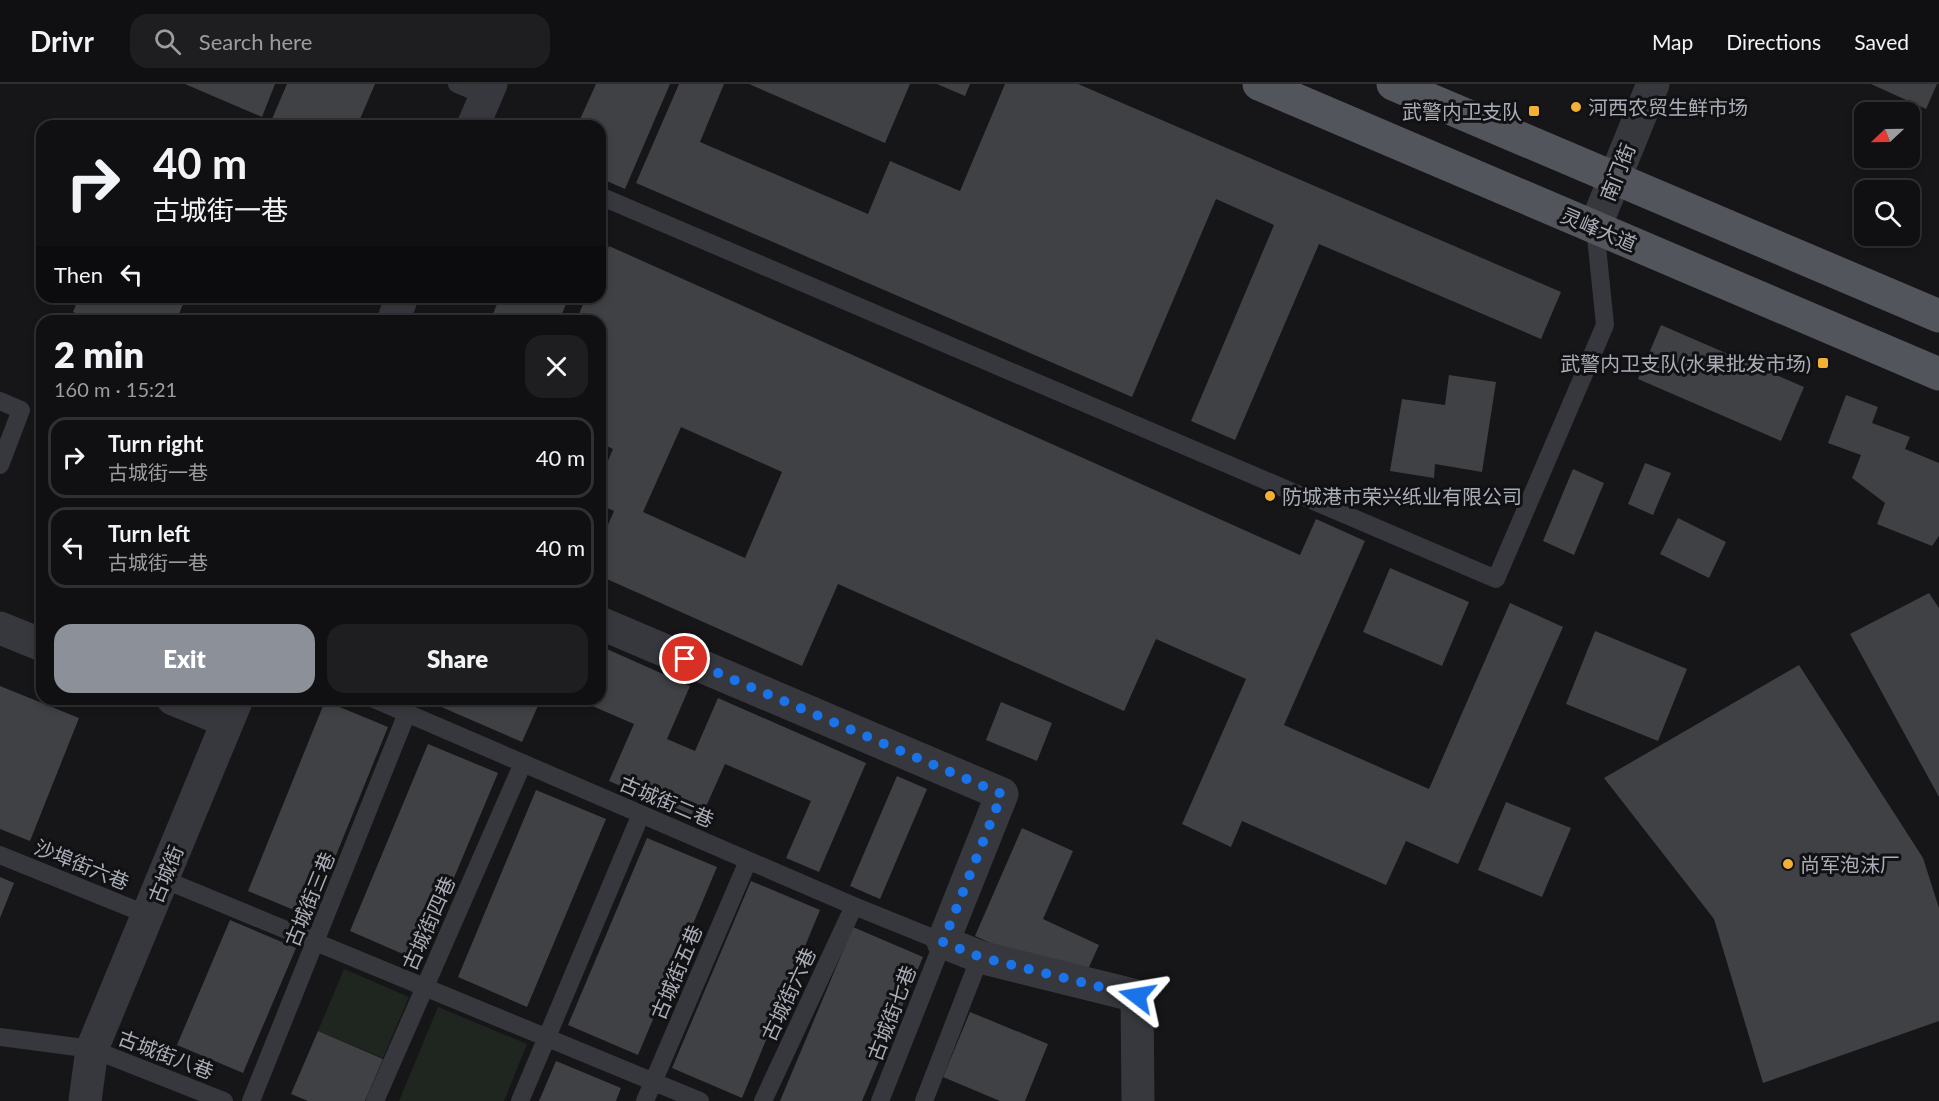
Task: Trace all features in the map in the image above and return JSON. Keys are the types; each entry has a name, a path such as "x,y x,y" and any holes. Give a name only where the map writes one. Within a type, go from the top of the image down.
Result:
{"main road":[{"name":"灵峰大道","path":"1259,84 1939,374"},
{"path":"1393,84 1939,316"}],"street":[{"name":"南门街","path":"1595,227 1653,84"},
{"path":"474,120 478,88"},
{"path":"606,626 1002,794 943,942 980,957 1137,996 1138,1101"},
{"path":"0,628 36,643"},
{"path":"205,705 232,710"},
{"name":"古城街","path":"85,1101 92,1049 232,710"}],"lane":[{"path":"606,199 1496,579 1605,325 1595,227"},
{"path":"0,401 21,410 0,465"},
{"name":"古城街二巷","path":"388,705 748,861 943,942"},
{"name":"古城街三巷","path":"251,1101 317,943 407,713"},
{"name":"古城街四巷","path":"375,1101 523,763"},
{"path":"520,1101 640,814"},
{"name":"沙埠街六巷","path":"0,855 148,915"},
{"name":"古城街五巷","path":"645,1101 748,861"},
{"path":"162,879 700,1101"},
{"name":"古城街六巷","path":"763,1101 854,906"},
{"name":"古城街七巷","path":"880,1101 943,942"},
{"path":"924,1101 980,957"},
{"name":"古城街八巷","path":"0,1037 92,1049 224,1101"}],"shaded area":[{"path":"344,969 409,997 383,1058 318,1031"},
{"path":"438,1007 527,1044 504,1101 399,1101"}],"building":[{"path":"185,84 275,84 262,117"},
{"path":"287,84 375,84 360,120 272,120"},
{"path":"596,84 670,84 625,189 606,181 606,120 580,120"},
{"path":"679,84 724,84 700,142 868,214 890,161 960,191 1005,84 1078,84 1561,292 1541,339 1319,244 1235,440 1191,421 1274,225 1216,199 1132,397 636,183"},
{"path":"749,84 910,84 885,143"},
{"path":"937,84 970,84 965,96"},
{"path":"1871,84 1937,84 1926,109 1920,106 1920,102 1911,102"},
{"path":"609,246 1300,555 1316,519 1365,541 1284,725 1429,789 1510,603 1563,627 1458,864 1406,841 1386,885 1242,821 1231,847 1182,824 1246,679 1156,639 1124,711 838,584 802,666 606,579 606,529 614,511 606,508 606,465 613,449 606,446 606,315 578,315 584,303 606,303 606,253","holes":["681,427 782,472 745,558 643,512"]},
{"path":"77,303 184,303 178,315 80,315 73,312"},
{"path":"498,303 566,303 562,315 492,315"},
{"path":"1661,325 1804,387 1781,441 1638,379"},
{"path":"1449,375 1496,382 1482,472 1435,464 1434,478 1390,471 1402,399 1445,405"},
{"path":"1846,395 1878,407 1872,423 1910,437 1905,449 1939,463 1939,536 1932,546 1877,524 1885,503 1852,478 1861,455 1828,443"},
{"path":"1645,463 1671,473 1653,515 1628,504"},
{"path":"1573,469 1604,483 1574,555 1543,541"},
{"path":"1678,518 1726,542 1709,578 1660,554"},
{"path":"1390,568 1469,602 1442,666 1363,632"},
{"path":"1929,593 1939,608 1939,797 1850,634"},
{"path":"1595,631 1687,669 1658,741 1566,704"},
{"path":"606,649 690,686 667,739 695,751 718,698 866,763 819,872 786,858 811,801 725,764 700,820 609,781 634,724 590,705 606,705"},
{"name":"尚军泡沫厂","path":"1799,665 1923,858 1939,908 1939,1021 1763,1083 1714,919 1604,778"},
{"path":"0,686 36,701 36,705 47,705 79,718 30,841 0,829"},
{"path":"1001,702 1052,723 1037,761 986,740"},
{"path":"323,705 335,705 388,727 311,917 248,891"},
{"path":"437,705 538,705 522,742"},
{"path":"428,744 498,773 419,961 350,931"},
{"path":"897,776 927,789 880,899 850,886"},
{"path":"536,790 606,819 527,1007 458,977"},
{"path":"1506,802 1571,828 1542,897 1478,870"},
{"path":"1022,828 1073,851 1043,919 1099,945 1084,978 1026,959 975,936"},
{"path":"647,838 717,867 638,1055 568,1025"},
{"path":"0,877 14,883 0,918"},
{"path":"751,881 820,910 742,1098 672,1068"},
{"path":"230,920 296,948 243,1073 177,1045"},
{"path":"853,927 923,957 862,1101 780,1101"},
{"path":"970,1012 1048,1044 1025,1101 1000,1101 943,1077"},
{"path":"318,1031 383,1059 365,1101 308,1101 291,1094"},
{"path":"556,1061 621,1088 616,1101 539,1101"}],"place":[{"name":"河西农贸生鲜市场","path":"1576,107"},
{"name":"武警内卫支队","path":"1534,111"},
{"name":"武警内卫支队(水果批发市场)","path":"1823,363"},
{"name":"防城港市荣兴纸业有限公司","path":"1270,496"},
{"name":"尚军泡沫厂","path":"1788,864"}],"route":[{"path":"685,659 1002,794 943,942 980,957 1137,996"}]}
